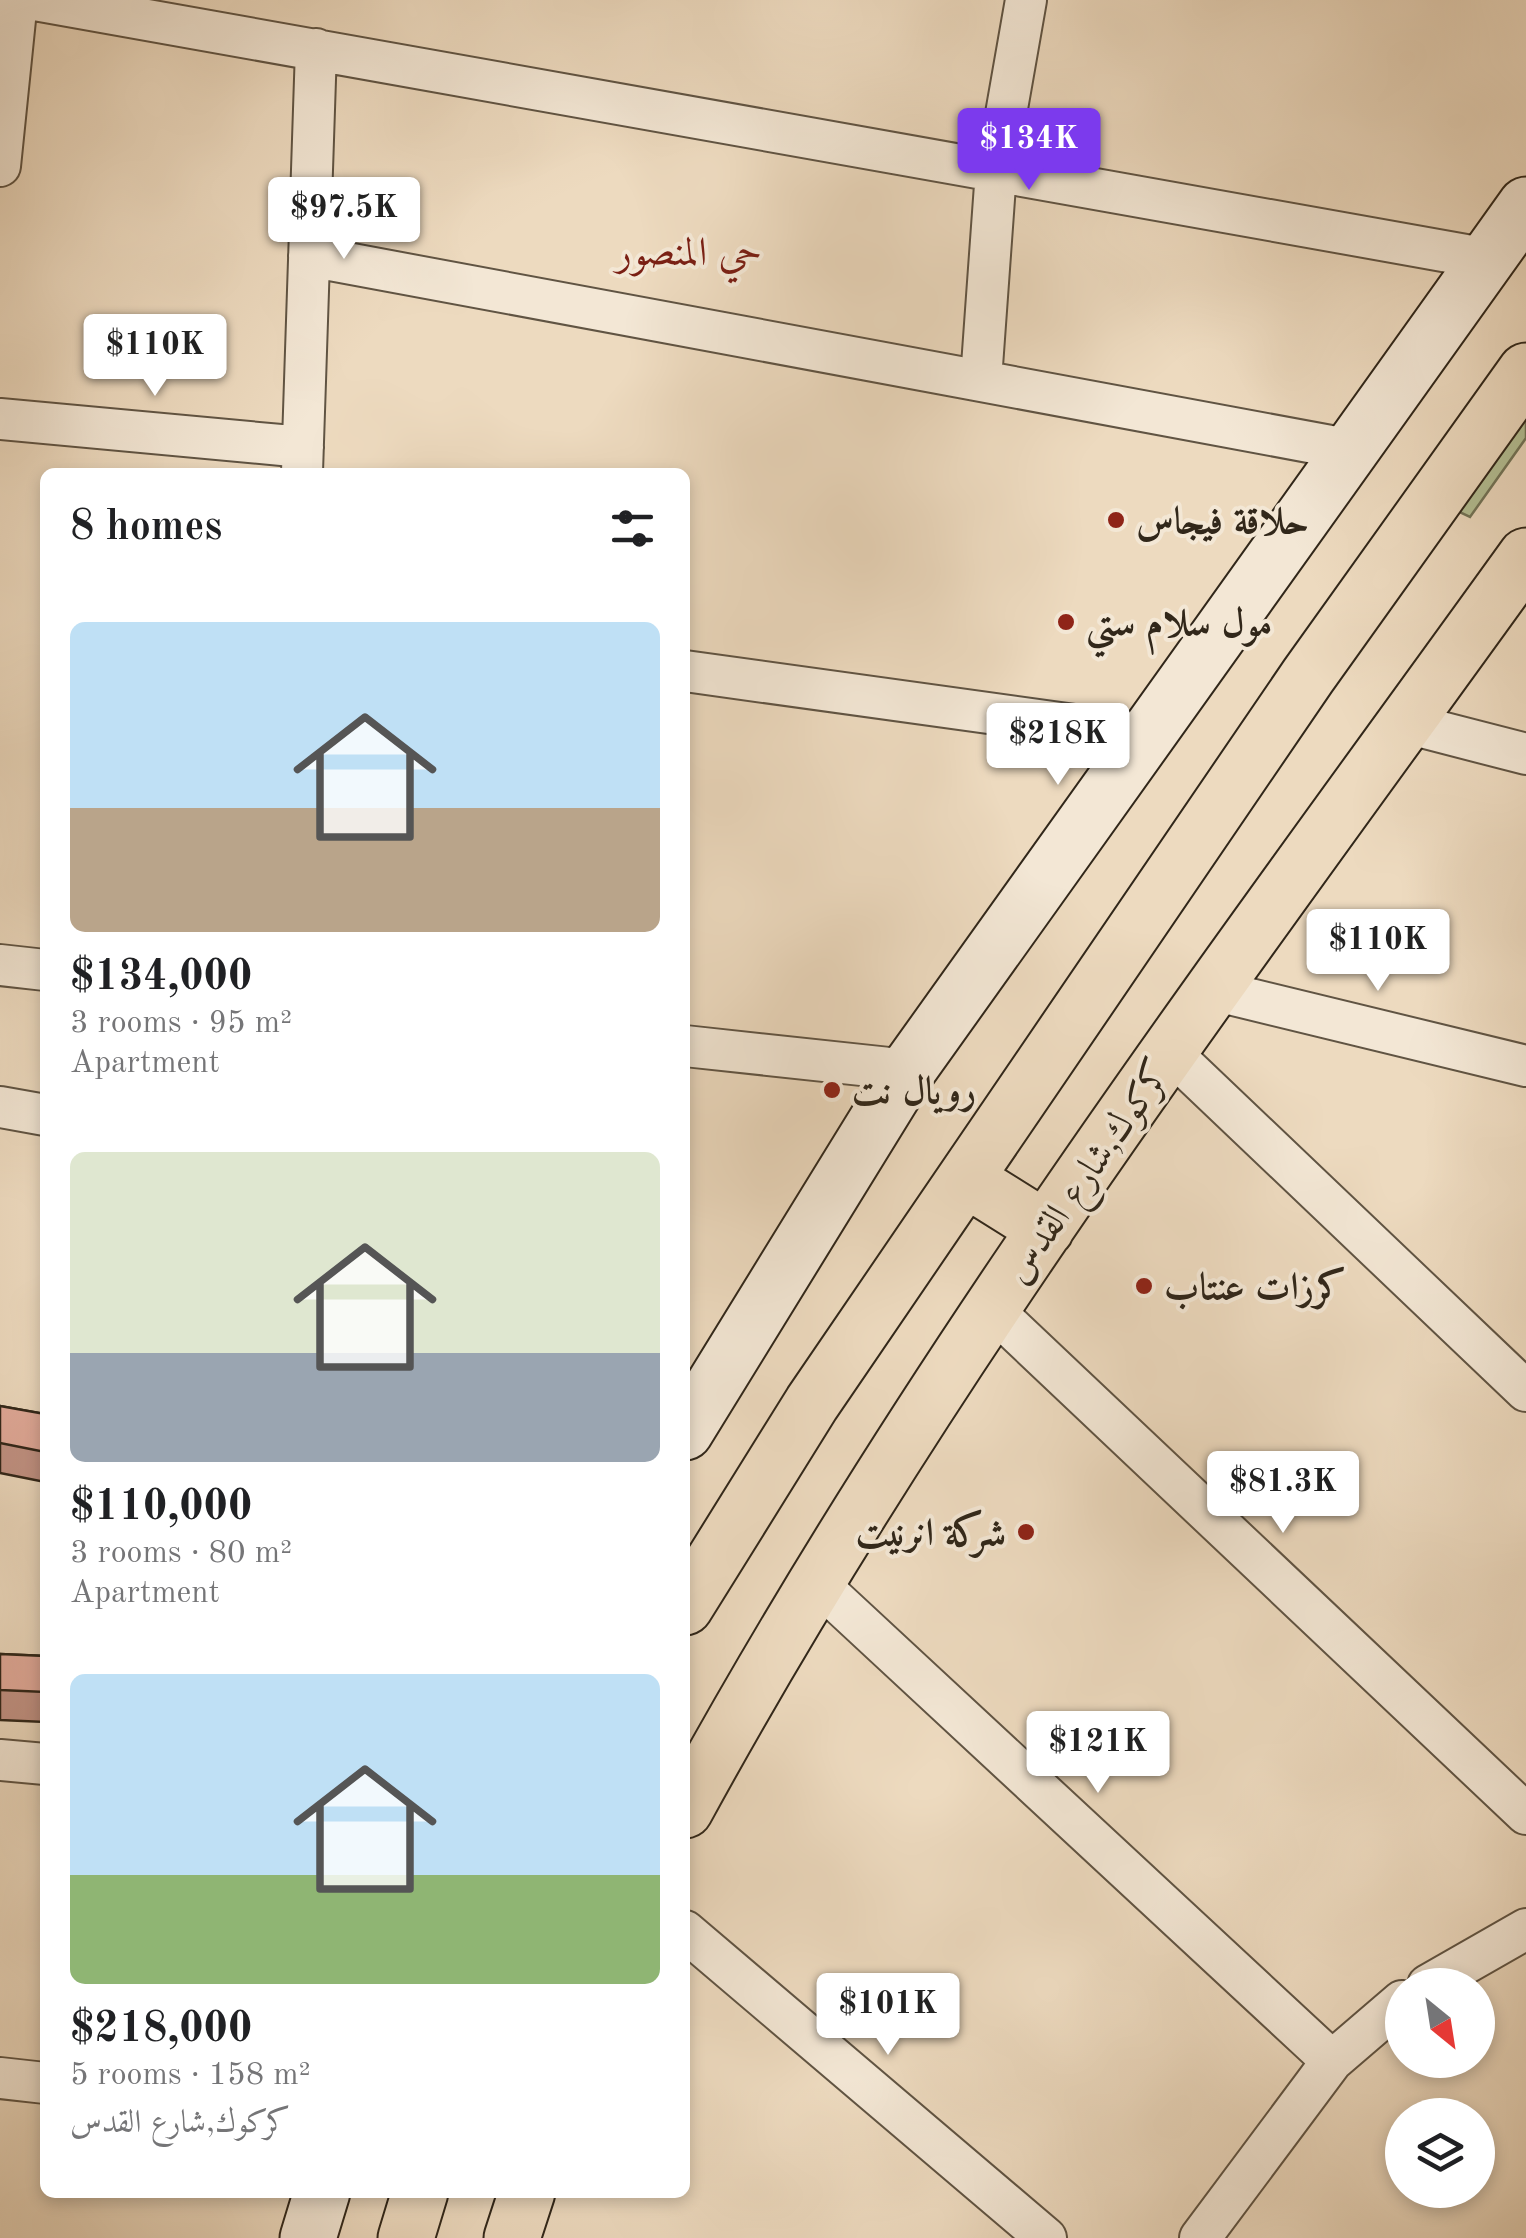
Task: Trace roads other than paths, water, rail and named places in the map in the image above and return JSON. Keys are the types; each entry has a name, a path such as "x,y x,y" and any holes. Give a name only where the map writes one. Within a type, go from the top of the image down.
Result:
{"main road":[{"path":"690,1600 812,1403 1308,676 1526,371"},
{"name":"كركوك,شارع القدس","path":"690,1801 816,1582 992,1309 1170,1052 1526,556"},
{"path":"966,1180 1046,1229"},
{"path":"406,2238 418,2198"},
{"path":"512,2238 525,2198"}],"street":[{"path":"0,166 17,0"},
{"path":"36,0 168,12 316,49 1488,259"},
{"path":"981,380 996,171 1026,0"},
{"path":"0,420 303,460 316,49"},
{"path":"690,1424 908,1070 1526,205"},
{"path":"309,256 1352,450"},
{"path":"690,671 1147,735"},
{"path":"1406,723 1526,754"},
{"path":"0,965 40,969"},
{"path":"1214,990 1526,1066"},
{"path":"690,1047 908,1070"},
{"path":"1170,1052 1526,1391"},
{"path":"0,1107 40,1114"},
{"path":"992,1309 1526,1814"},
{"path":"816,1582 1332,2062"},
{"path":"0,1760 40,1764"},
{"path":"1458,1968 1526,1929"},
{"path":"690,1935 1046,2238"},
{"path":"1200,2238 1332,2062 1385,2016"},
{"path":"0,2078 40,2082"},
{"path":"308,2238 320,2198"}],"place":[{"name":"حلاقة فيجاس","path":"1116,520"},
{"name":"مول سلام ستي","path":"1066,622"},
{"name":"رويال نت","path":"832,1090"},
{"name":"كرزات عنتاب","path":"1144,1286"},
{"name":"شركة انرنيت","path":"1026,1532"}],"district":[{"name":"حي المنصور","path":"689,251"}]}
